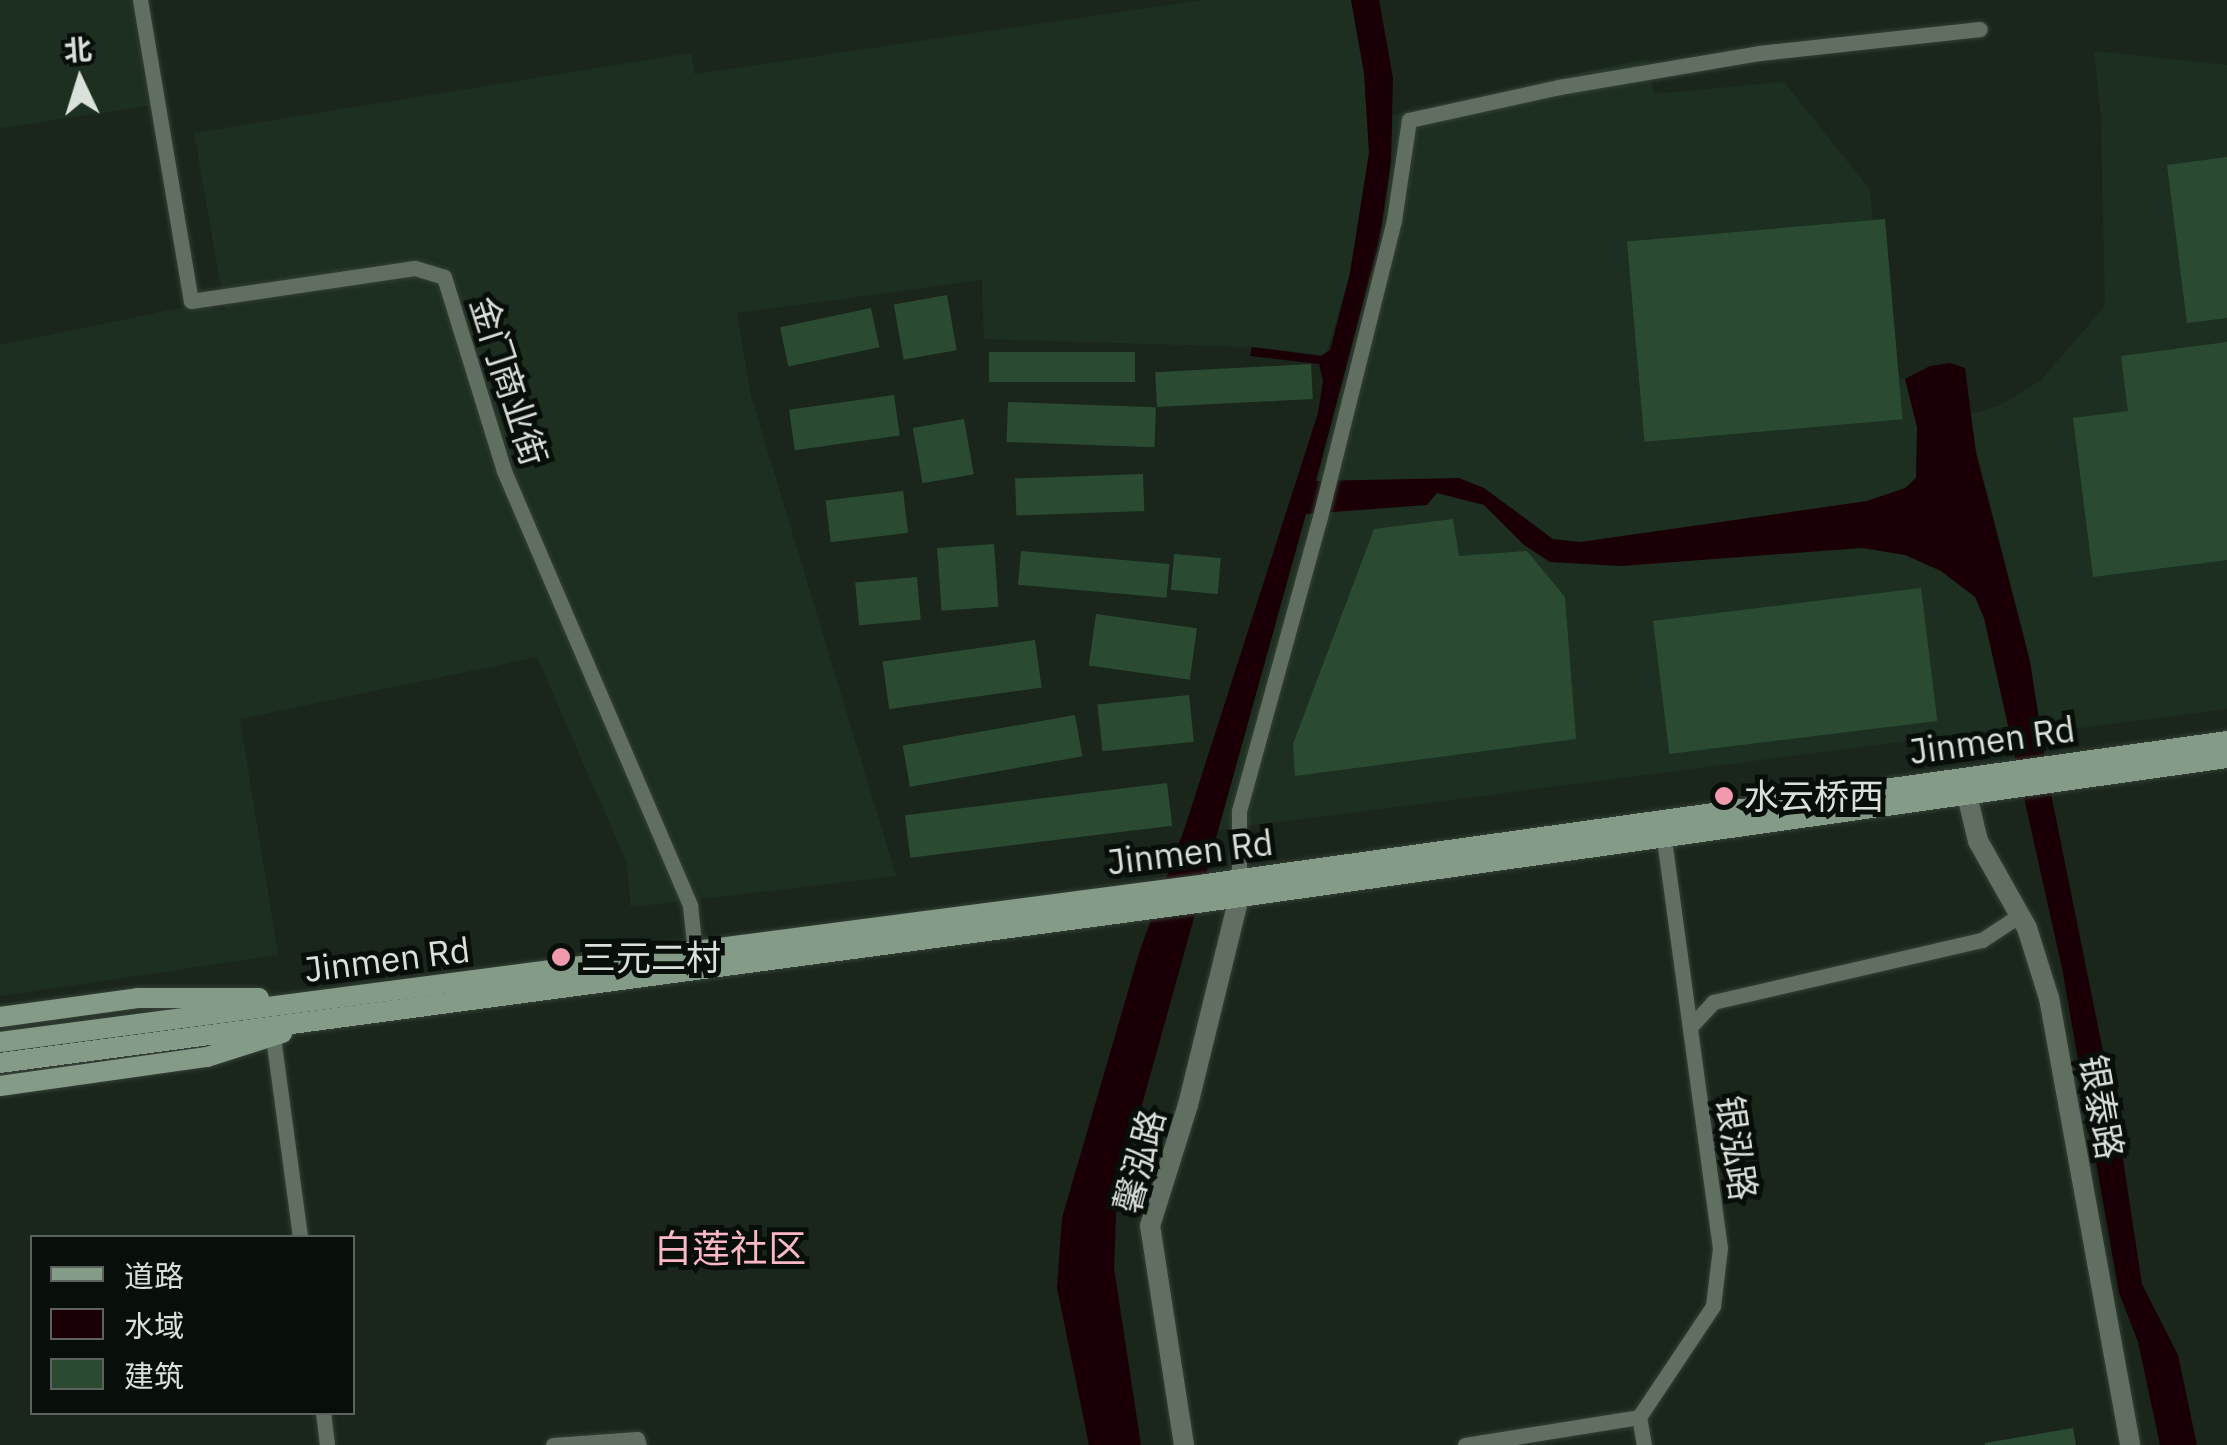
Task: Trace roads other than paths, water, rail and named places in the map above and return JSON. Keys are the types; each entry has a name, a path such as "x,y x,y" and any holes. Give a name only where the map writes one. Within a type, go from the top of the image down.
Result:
{"main road":[{"name":"Jinmen Rd","path":"160,1031 1202,894 2056,772 2227,741"},
{"name":"Jinmen Rd","path":"2056,772 2227,758"},
{"name":"Jinmen Rd","path":"1239,888 1664,838 1967,795 2008,779"},
{"path":"0,1017 164,996 322,1010"},
{"path":"0,1086 207,1058 273,1036 322,1010"},
{"path":"0,1042 160,1031"},
{"path":"0,1064 160,1031"}],"street":[{"name":"金门商业街","path":"140,0 190,301 415,268 444,277 504,471 690,906 696,960"},
{"path":"1239,888 1239,810 1334,464 1394,220 1410,120 1559,87 1760,54 1980,29"},
{"name":"银泰路","path":"1967,795 1978,840 2020,915 2040,965 2056,1031 2130,1445"},
{"name":"银泓路","path":"1639,1417 1713,1306 1720,1248 1664,838"},
{"name":"馨泓路","path":"1184,1445 1150,1226 1188,1105 1239,888"},
{"path":"1691,1026 1714,1002 1982,940 2020,915"},
{"path":"273,1036 300,1235"},
{"path":"323,1415 328,1445"},
{"path":"1465,1445 1639,1417 1644,1445"},
{"path":"553,1445 637,1439 639,1445"}],"water":[{"path":"1351,0 1379,0 1393,78 1391,162 1379,243 1316,481 1459,478 1484,488 1553,539 1580,542 1867,501 1905,488 1916,478 1917,427 1905,379 1930,366 1950,363 1965,368 1976,453 2030,661 2049,784 2117,1120 2142,1284 2178,1355 2197,1445 2160,1445 2138,1342 2119,1293 2062,968 1984,618 1975,597 1941,571 1905,555 1862,548 1621,566 1550,562 1524,545 1484,505 1437,493 1427,505 1306,514 1117,1195 1114,1268 1141,1445 1089,1445 1057,1288 1062,1218 1140,950 1185,827 1318,413 1323,381 1319,364 1250,356 1252,347 1321,356 1330,350 1350,273 1369,153 1364,73"}],"place":[{"name":"水云桥西","path":"1724,796"},
{"name":"三元二村","path":"561,957"}],"district":[{"name":"白莲社区","path":"730,1248"}]}
